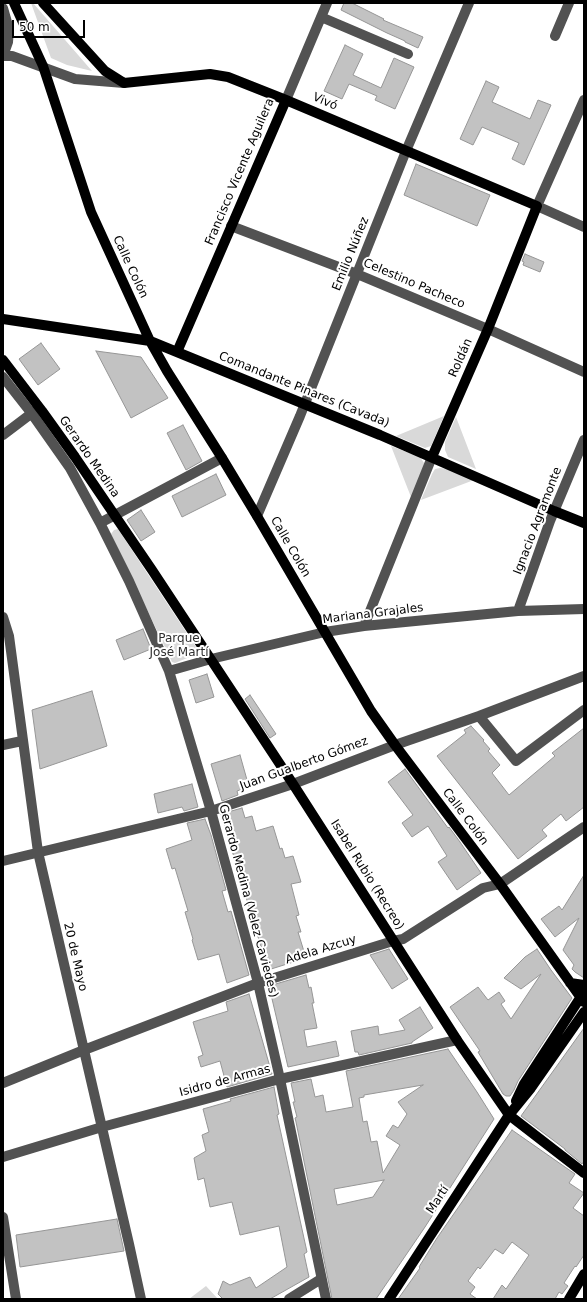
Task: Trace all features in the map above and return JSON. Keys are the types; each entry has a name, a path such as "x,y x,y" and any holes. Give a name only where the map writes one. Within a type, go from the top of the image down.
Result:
{"main road":[{"name":"Calle Colón","path":"14,3 43,66 91,212 150,340 167,372 257,516 371,711 500,884 570,983 583,997"},
{"path":"43,3 104,71 124,83"},
{"name":"Vivó","path":"124,83 210,74 233,78 537,206"},
{"name":"Francisco Vicente Aguilera","path":"177,352 286,100"},
{"name":"Roldán","path":"432,457 488,329 537,206"},
{"path":"3,313 38,324"},
{"name":"Comandante Pinares (Cavada)","path":"3,319 150,340 432,457 584,523"},
{"path":"3,322 19,321"},
{"name":"Gerardo Medina","path":"3,360 36,411 75,457 152,570"},
{"name":"Isabel Rubio (Recreo)","path":"152,570 293,784 456,1040 509,1115 584,1173"},
{"path":"570,983 584,985"},
{"name":"Martí","path":"509,1115 524,1084 583,997"},
{"name":"Martí","path":"389,1299 509,1115 531,1088 584,1012"},
{"path":"568,1299 584,1274"}],"street":[{"name":"Francisco Vicente Aguilera","path":"286,100 327,3"},
{"name":"Emilio Núñez","path":"257,516 304,405 406,151 469,3"},
{"path":"555,36 568,3"},
{"name":"Vivó","path":"3,8 9,29 8,42 3,56 12,56 43,66 75,79 124,83"},
{"path":"321,17 408,54"},
{"name":"Roldán","path":"537,206 584,100"},
{"name":"Vivó","path":"537,206 584,227"},
{"name":"Celestino Pacheco","path":"231,226 357,274 488,329 584,372"},
{"name":"Gerardo Medina","path":"3,377 36,411 70,468 100,523"},
{"path":"3,435 36,411"},
{"name":"Ignacio Agramonte","path":"518,612 554,511 584,440"},
{"name":"Roldán","path":"364,626 432,457"},
{"path":"100,523 222,458"},
{"name":"Gerardo Medina (Velez Caviedes)","path":"100,523 129,581 169,671 210,811 258,983 280,1079 326,1299"},
{"name":"Mariana Grajales","path":"169,671 211,659 325,632 364,626 518,612 584,609"},
{"name":"20 de Mayo","path":"3,617 38,852 130,1244 141,1299"},
{"name":"Juan Gualberto Gómez","path":"3,861 210,811 293,784 584,676"},
{"path":"479,716 516,761 584,710"},
{"path":"3,745 22,741"},
{"name":"Adela Azcuy","path":"3,1083 258,983 403,939 483,888 500,884 584,827"},
{"name":"Isidro de Armas","path":"3,1157 102,1127 280,1079 456,1040"},
{"path":"3,1217 16,1299"},
{"path":"289,1299 321,1279"}],"green space":[{"path":"31,3 33,3 92,71 67,65 51,58"},
{"path":"444,416 431,446 425,448 396,436"},
{"path":"456,417 476,469 448,457 445,450 445,442"},
{"path":"391,446 420,457 424,463 423,470 411,497"},
{"path":"435,469 448,469 474,480 421,500 432,474"},
{"name":"Parque José Martí","path":"118,529 198,650 197,654 175,663 172,662 111,534 114,530"},
{"path":"206,1286 218,1299 189,1299"}],"building":[{"path":"344,3 352,3 384,19 383,20 423,37 418,48 341,10"},
{"path":"345,45 363,54 353,75 381,88 394,58 414,67 395,109 375,100 377,96 349,84 342,99 324,91"},
{"path":"486,81 499,87 492,102 530,119 538,100 551,105 524,165 512,159 519,143 482,127 473,145 460,139"},
{"path":"416,164 490,195 477,226 404,195"},
{"path":"525,254 544,262 540,272 523,265 524,262 522,261"},
{"path":"41,343 60,369 38,385 19,359"},
{"path":"96,351 141,357 168,398 131,418"},
{"path":"183,425 202,461 186,470 167,433"},
{"path":"216,474 226,495 182,517 172,496"},
{"path":"141,510 155,532 141,541 127,520"},
{"path":"143,629 151,649 124,660 116,640"},
{"path":"207,674 214,697 196,703 189,680"},
{"path":"92,691 107,746 40,769 32,710"},
{"path":"250,695 276,734 270,738 245,699"},
{"path":"471,726 484,740 483,741 490,749 488,751 500,765 492,773 509,795 555,756 552,753 584,728 584,807 566,821 561,814 542,830 547,836 518,859 437,756 466,733 464,730"},
{"path":"240,755 249,787 237,791 238,795 222,801 211,764"},
{"path":"405,769 460,842 481,873 457,890 438,862 447,856 428,826 412,837 402,823 413,815 388,782"},
{"path":"192,784 198,807 184,811 182,807 158,813 154,794"},
{"path":"242,808 245,818 252,816 256,831 273,826 280,849 282,848 285,858 293,856 301,882 291,884 299,915 296,916 301,932 298,932 306,958 268,970 221,814"},
{"path":"205,819 211,835 226,890 222,891 228,912 231,911 249,975 227,983 219,954 198,960 185,912 188,911 175,868 172,869 166,849 192,840 187,823"},
{"path":"584,875 584,978 572,969 574,965 563,950 579,918 555,937 541,919 559,906 562,910"},
{"path":"389,949 408,979 392,989 370,955"},
{"path":"537,949 572,998 518,1081 510,1096 506,1096 503,1094 478,1052 480,1051 450,1007 478,987 488,1000 499,992 505,1001 501,1004 511,1019 541,974 521,989 504,978 525,957"},
{"path":"306,975 309,988 311,987 314,1003 312,1003 317,1028 304,1030 307,1047 336,1041 339,1056 288,1067 269,986"},
{"path":"249,994 272,1074 227,1087 220,1061 201,1067 198,1057 203,1055 193,1022 228,1011 226,1002"},
{"path":"420,1007 433,1028 412,1043 359,1055 358,1052 355,1052 351,1031 378,1026 379,1035 405,1030 399,1020"},
{"path":"584,1028 584,1161 582,1164 565,1149 521,1116"},
{"path":"448,1049 494,1119 425,1227 376,1299 332,1299 295,1118 297,1117 293,1102 295,1102 291,1083 311,1079 315,1097 323,1095 326,1112 353,1107 346,1071","holes":["423,1085 398,1102 407,1114 398,1128 393,1125 386,1136 400,1145 383,1173 377,1141 371,1142 367,1121 363,1122 359,1098 364,1097 364,1095","384,1180 373,1197 337,1205 334,1189"]},
{"path":"274,1087 279,1114 277,1115 307,1252 304,1254 309,1277 270,1299 223,1299 218,1294 223,1281 230,1285 250,1277 256,1288 287,1267 279,1226 240,1235 232,1202 210,1207 204,1178 198,1180 194,1158 206,1151 202,1135 209,1132 203,1109 231,1101 230,1099"},
{"path":"512,1130 575,1174 569,1183 584,1193 573,1208 584,1216 584,1255 564,1283 568,1286 562,1294 559,1292 555,1299 493,1299 502,1285 506,1289 529,1255 512,1242 503,1254 495,1249 480,1269 478,1267 468,1281 475,1287 470,1294 477,1299 398,1299 420,1268 419,1267 437,1238"},
{"path":"117,1219 124,1251 20,1267 16,1235"}]}
